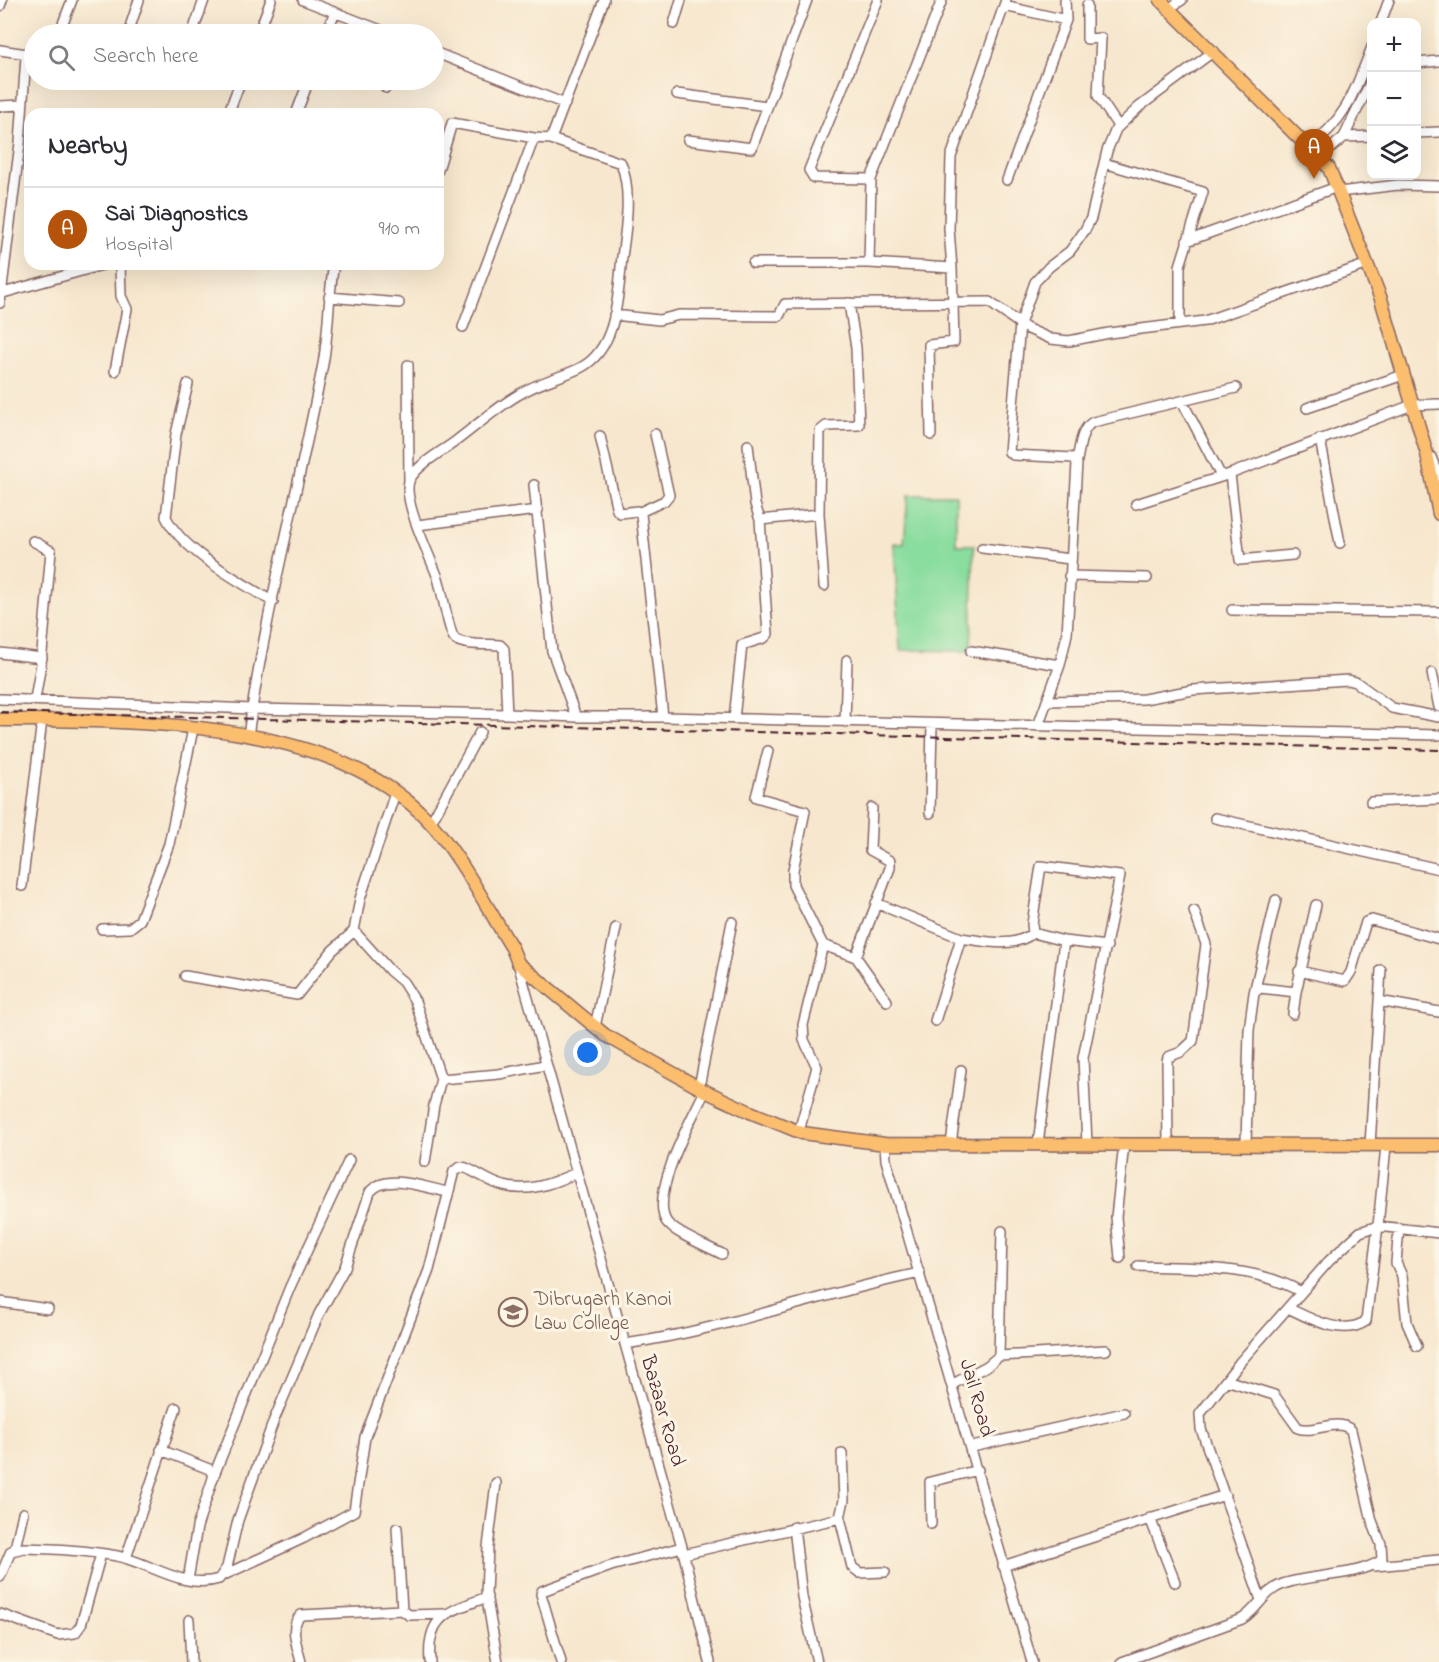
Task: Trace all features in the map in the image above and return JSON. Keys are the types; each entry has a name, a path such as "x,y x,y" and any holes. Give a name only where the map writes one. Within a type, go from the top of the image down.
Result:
{"main road":[{"path":"1164,5 1214,51 1329,168 1382,299 1412,405 1432,454 1439,514"},
{"path":"0,720 71,719 193,729 291,744 351,764 373,776 430,824 506,938 518,963 595,1027 605,1035 702,1089 750,1112 799,1131 885,1144 1439,1145"}],"street":[{"path":"0,6 2,0"},
{"path":"63,24 72,0"},
{"path":"131,24 139,0"},
{"path":"196,24 204,0"},
{"path":"262,24 272,0"},
{"path":"303,0 366,24"},
{"path":"551,139 604,0"},
{"path":"674,24 681,0"},
{"path":"688,140 752,148 807,0"},
{"path":"872,179 814,178 809,171 878,0"},
{"path":"869,263 872,179 942,0"},
{"path":"1007,180 1066,20 1065,0"},
{"path":"1164,5 1182,0"},
{"path":"1382,18 1389,0"},
{"path":"931,435 929,345 954,342 949,229 951,157 1005,3 1066,20"},
{"path":"1087,5 1087,39 1101,38 1098,96 1118,126"},
{"path":"330,24 335,12"},
{"path":"0,50 24,53"},
{"path":"1077,460 1013,455 1009,452 1020,324 1039,275 1070,251 1091,218 1104,163 1118,126 1139,107 1214,51"},
{"path":"444,56 565,104"},
{"path":"1309,147 1332,129 1339,119 1348,104 1367,58"},
{"path":"1421,63 1439,61"},
{"path":"1320,158 1344,137 1367,88"},
{"path":"24,131 22,105 25,90"},
{"path":"230,108 237,90"},
{"path":"298,108 305,90"},
{"path":"677,94 767,106"},
{"path":"0,106 22,105"},
{"path":"409,480 426,464 517,395 541,382 581,368 592,360 607,336 614,315 626,224 626,175 621,163 551,139 452,123 444,150"},
{"path":"1421,133 1439,132"},
{"path":"1344,137 1367,136"},
{"path":"464,327 534,138"},
{"path":"0,303 24,151"},
{"path":"1104,163 1200,189 1203,195 1178,275 1180,324"},
{"path":"1187,241 1338,190 1381,186 1439,186"},
{"path":"753,263 869,263 952,268"},
{"path":"614,315 659,320 679,315 779,316 785,304 990,302 1020,324 1051,339 1070,341 1225,316 1368,264"},
{"path":"3,293 85,270"},
{"path":"116,371 127,305 121,296 120,270"},
{"path":"248,736 327,338 333,270"},
{"path":"329,297 399,303"},
{"path":"824,586 819,514 820,431 826,426 859,425 858,377 849,303"},
{"path":"408,365 409,496 417,525 445,596 452,635 458,640 500,645 504,649 507,714"},
{"path":"1307,408 1403,375"},
{"path":"188,384 176,434 166,517 170,526 212,563 273,602"},
{"path":"1038,726 1060,664 1067,634 1077,460 1088,424 1236,388"},
{"path":"1182,401 1225,475 1240,560 1293,555"},
{"path":"1136,504 1225,475 1412,405 1439,404"},
{"path":"600,436 617,510 620,513 640,512 664,501 669,495 655,434"},
{"path":"1320,439 1340,543"},
{"path":"734,719 742,645 764,638 768,634 760,520 755,504 748,445"},
{"path":"1432,454 1439,478"},
{"path":"534,484 552,651 576,717"},
{"path":"417,525 538,510"},
{"path":"640,512 663,717"},
{"path":"760,520 819,514"},
{"path":"33,541 51,552 42,658 35,699"},
{"path":"982,548 1070,560"},
{"path":"1069,576 1147,578"},
{"path":"1232,610 1439,612"},
{"path":"971,651 1060,664"},
{"path":"0,653 42,658"},
{"path":"845,722 847,660"},
{"path":"1432,673 1439,707"},
{"path":"1047,701 1144,699 1193,690 1348,680 1356,682 1392,708 1439,717"},
{"path":"0,699 253,709 1439,735"},
{"path":"22,886 42,720"},
{"path":"930,813 932,724"},
{"path":"102,929 130,928 140,920 169,844 193,729"},
{"path":"430,824 480,732"},
{"path":"768,751 756,797 805,811 793,870 793,885 823,945 804,1025 804,1040 816,1066 799,1131"},
{"path":"185,976 297,995 332,951 354,931 360,899 395,793"},
{"path":"1371,802 1439,799"},
{"path":"856,957 891,864 870,850 872,808"},
{"path":"1215,818 1439,869"},
{"path":"1033,933 1032,924 1042,865 1118,874 1107,946 1083,1058 1087,1144"},
{"path":"1246,1144 1249,1030 1254,993 1276,900"},
{"path":"876,903 961,938 1013,942 1022,941 1033,933"},
{"path":"1293,1014 1299,971 1316,905"},
{"path":"1168,1144 1167,1062 1168,1057 1181,1052 1193,1041 1206,944 1194,911"},
{"path":"1299,971 1345,981 1351,972 1366,922 1372,921 1439,939"},
{"path":"722,1254 671,1228 663,1211 663,1195 675,1156 702,1089 732,922"},
{"path":"595,1027 616,928"},
{"path":"354,931 403,982 415,1001 441,1079 434,1105 425,1162"},
{"path":"1033,933 1064,941 1107,946"},
{"path":"935,1021 961,938"},
{"path":"1038,1144 1064,941"},
{"path":"823,945 856,957 886,1001"},
{"name":"Bazaar Road","path":"518,963 683,1551 710,1662"},
{"path":"1370,1145 1381,970"},
{"path":"1254,993 1260,988 1296,992"},
{"path":"1379,1001 1439,1012"},
{"path":"441,1079 499,1074 545,1065"},
{"path":"951,1144 961,1070"},
{"name":"Jail Road","path":"885,1144 886,1160 972,1447 1003,1566 1032,1662"},
{"path":"1120,1258 1116,1217 1124,1144"},
{"path":"1288,1308 1318,1321 1348,1329 1366,1321 1386,1146"},
{"path":"188,1580 197,1527 214,1474 286,1296 349,1160"},
{"path":"15,1548 126,1558 188,1580 211,1581 304,1538 354,1511 365,1437 429,1270 454,1171 461,1167 502,1186 525,1188 536,1188 576,1173"},
{"path":"224,1575 238,1520 262,1450 319,1314 345,1267 370,1192 376,1186 399,1183 447,1192"},
{"path":"1261,1600 1198,1421 1203,1408 1301,1292 1360,1232 1378,1226 1439,1233"},
{"path":"1399,1228 1396,1263 1402,1276 1407,1323 1417,1346"},
{"path":"999,1356 1002,1231"},
{"path":"1138,1266 1243,1273 1284,1282 1301,1292"},
{"path":"625,1344 719,1325 859,1285 920,1273"},
{"path":"0,1302 48,1309"},
{"path":"956,1394 999,1356 1106,1350"},
{"path":"1229,1377 1274,1395 1298,1428 1307,1431 1340,1425 1351,1430 1372,1521 1383,1553 1382,1560 1372,1566"},
{"path":"126,1558 176,1408"},
{"path":"972,1447 1124,1413"},
{"path":"161,1450 209,1469 214,1474"},
{"path":"842,1453 844,1500 840,1518 854,1570 860,1573 885,1572"},
{"path":"931,1524 930,1482 978,1470"},
{"path":"496,1483 488,1547 487,1597 498,1662"},
{"path":"1003,1566 1224,1495"},
{"path":"0,1577 8,1557 15,1548 23,1513"},
{"path":"561,1662 542,1591 611,1566 840,1518"},
{"path":"1150,1518 1175,1582"},
{"path":"794,1527 802,1597 817,1662"},
{"path":"397,1528 402,1610"},
{"path":"0,1614 50,1633 71,1635 81,1625 101,1554"},
{"path":"1122,1662 1242,1619 1255,1609 1272,1589 1284,1583 1372,1566 1439,1560"},
{"path":"302,1662 294,1629 296,1619 301,1615 402,1610 409,1615 444,1614 487,1597"},
{"path":"430,1662 432,1633 444,1614"},
{"path":"189,1620 191,1662"}],"green space":[{"path":"908,495 956,495 956,545 974,545 971,651 900,650 894,543 904,544"}],"railway":[{"path":"0,712 1439,750"}],"place":[{"name":"Sai Diagnostics","path":"1314,179"},
{"name":"Dibrugarh Kanoi Law College","path":"513,1312"}]}
